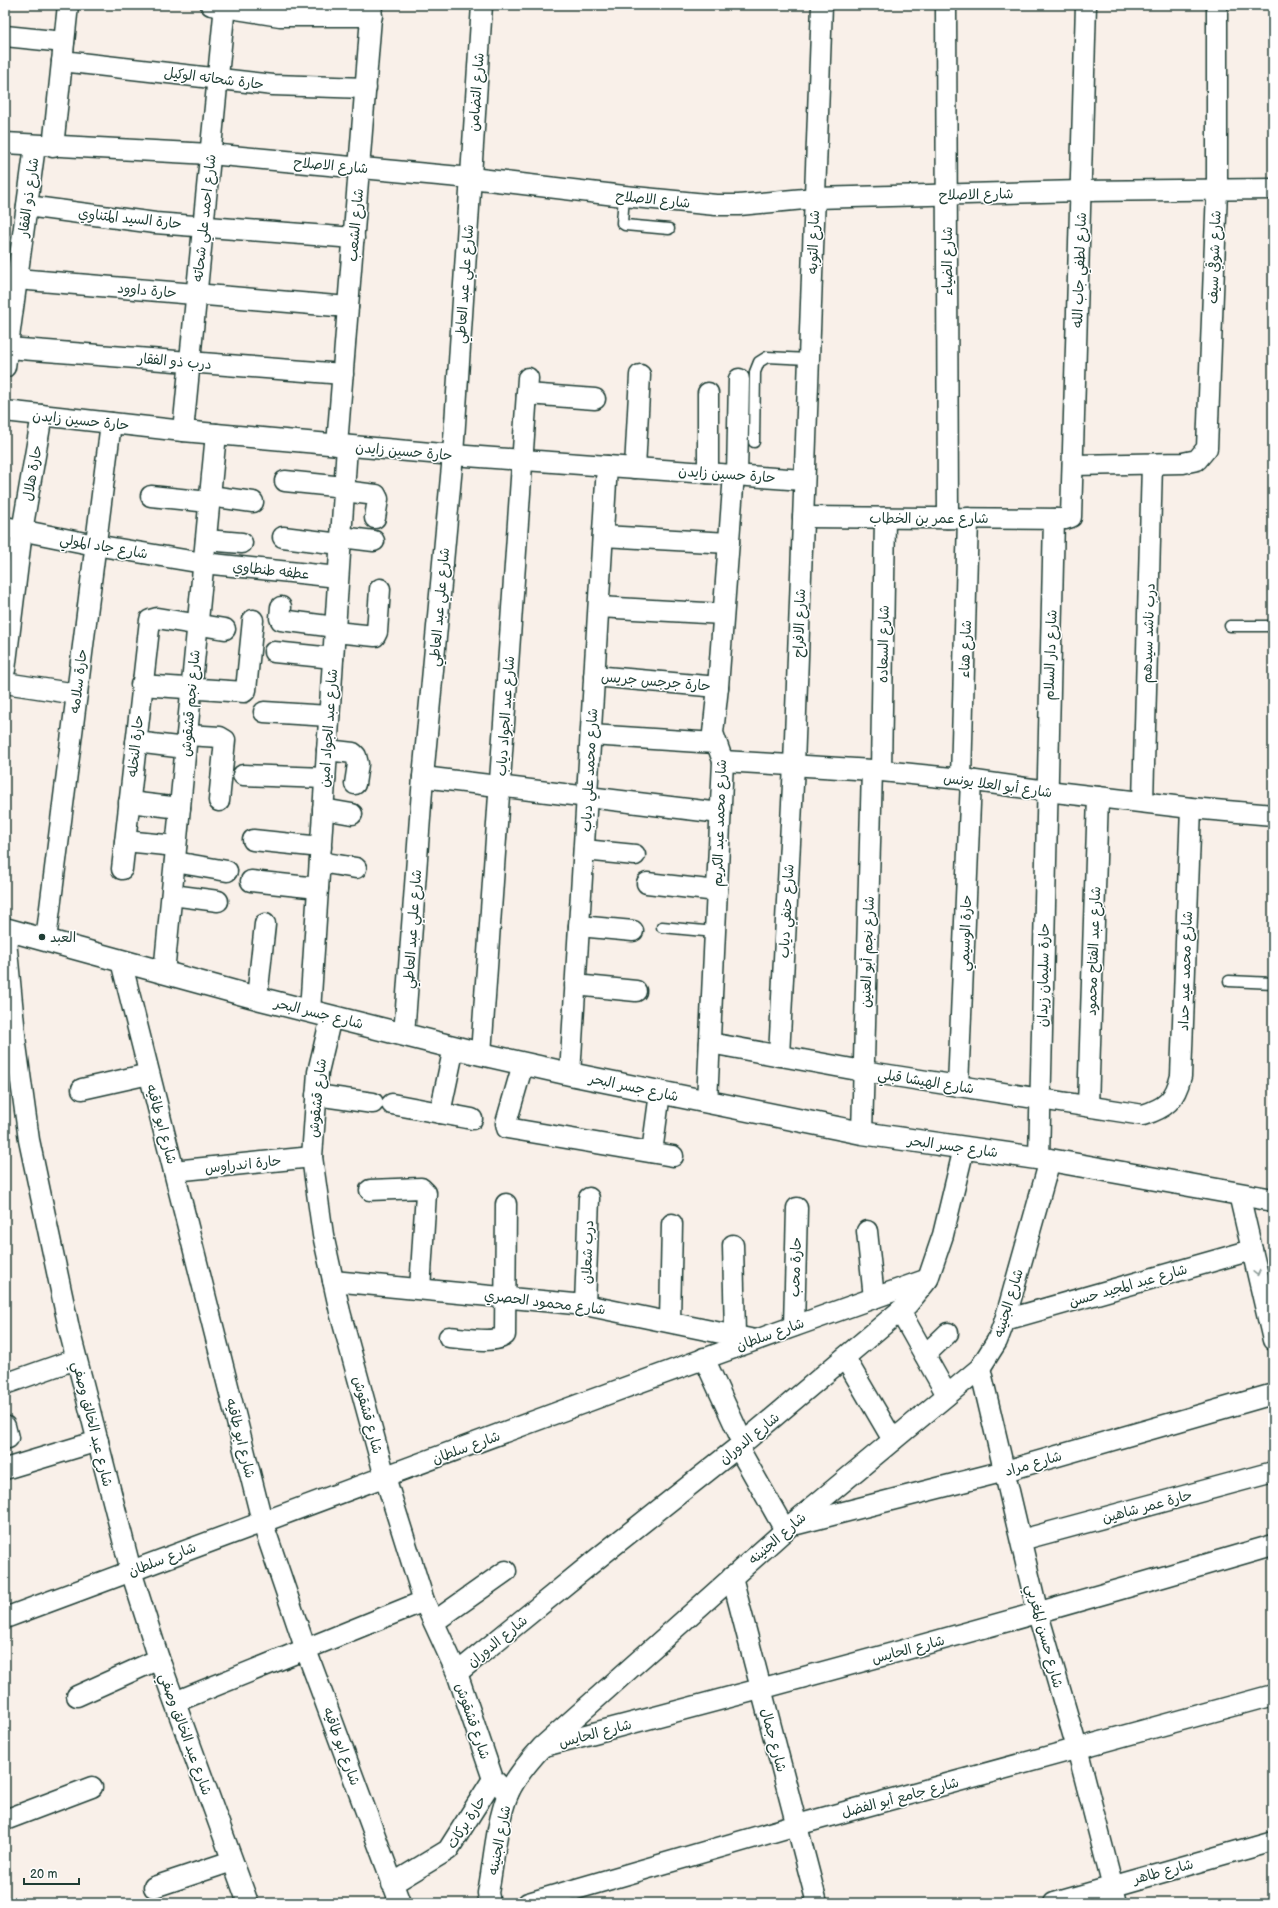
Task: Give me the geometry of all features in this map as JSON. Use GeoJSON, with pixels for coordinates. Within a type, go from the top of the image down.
{"type":"FeatureCollection","features":[{"type":"Feature","properties":{"kind":"main road","name":"شارع جسر البحر"},"geometry":{"type":"LineString","coordinates":[[5,929],[257,998],[523,1064],[862,1133],[1044,1159],[1273,1200]]}},
{"type":"Feature","properties":{"kind":"street","name":"شارع ذو الفقار"},"geometry":{"type":"LineString","coordinates":[[5,367],[7,341],[27,206],[44,146],[63,51],[68,5]]}},
{"type":"Feature","properties":{"kind":"street","name":"شارع التضامن"},"geometry":{"type":"LineString","coordinates":[[471,178],[482,5]]}},
{"type":"Feature","properties":{"kind":"street","name":"شارع التوبه"},"geometry":{"type":"LineString","coordinates":[[804,480],[822,5]]}},
{"type":"Feature","properties":{"kind":"street","name":"شارع الضياء"},"geometry":{"type":"LineString","coordinates":[[946,5],[948,518]]}},
{"type":"Feature","properties":{"kind":"street","name":"شارع لطفي جاب الله"},"geometry":{"type":"LineString","coordinates":[[1054,519],[1068,519],[1073,513],[1073,465],[1086,5]]}},
{"type":"Feature","properties":{"kind":"street","name":"شارع شوقي سيف"},"geometry":{"type":"LineString","coordinates":[[1073,465],[1183,463],[1197,460],[1207,448],[1217,190],[1217,5]]}},
{"type":"Feature","properties":{"kind":"street"},"geometry":{"type":"LineString","coordinates":[[220,6],[280,16],[372,11]]}},
{"type":"Feature","properties":{"kind":"street","name":"شارع احمد علي شحاته"},"geometry":{"type":"LineString","coordinates":[[183,431],[218,79],[220,6]]}},
{"type":"Feature","properties":{"kind":"street","name":"شارع الشعب"},"geometry":{"type":"LineString","coordinates":[[342,445],[343,374],[372,11]]}},
{"type":"Feature","properties":{"kind":"street","name":"حارة شحاته الوكيل"},"geometry":{"type":"LineString","coordinates":[[5,36],[63,51],[218,79],[273,85],[366,88]]}},
{"type":"Feature","properties":{"kind":"street","name":"شارع الاصلاح"},"geometry":{"type":"LineString","coordinates":[[5,143],[210,154],[471,178],[716,205],[739,205],[815,198],[1081,191],[1273,189]]}},
{"type":"Feature","properties":{"kind":"street","name":"شارع علي عبد العاطي"},"geometry":{"type":"LineString","coordinates":[[404,1035],[423,777],[453,455],[471,178]]}},
{"type":"Feature","properties":{"kind":"street","name":"حارة السيد المتناوي"},"geometry":{"type":"LineString","coordinates":[[27,206],[155,223],[203,225],[354,238]]}},
{"type":"Feature","properties":{"kind":"street","name":"حارة داوود"},"geometry":{"type":"LineString","coordinates":[[17,279],[348,307]]}},
{"type":"Feature","properties":{"kind":"street","name":"درب ذو الفقار"},"geometry":{"type":"LineString","coordinates":[[7,341],[190,362],[343,374]]}},
{"type":"Feature","properties":{"kind":"street"},"geometry":{"type":"LineString","coordinates":[[635,468],[640,375]]}},
{"type":"Feature","properties":{"kind":"street","name":"شارع محمد عبد الكريم"},"geometry":{"type":"LineString","coordinates":[[708,1102],[723,761],[715,743],[713,733],[735,474],[739,379]]}},
{"type":"Feature","properties":{"kind":"street","name":"شارع عبد الجواد دياب"},"geometry":{"type":"LineString","coordinates":[[481,1054],[528,386],[595,399]]}},
{"type":"Feature","properties":{"kind":"street"},"geometry":{"type":"LineString","coordinates":[[708,394],[708,473]]}},
{"type":"Feature","properties":{"kind":"street","name":"حارة حسين زايدن"},"geometry":{"type":"LineString","coordinates":[[5,411],[183,431],[453,455],[804,480]]}},
{"type":"Feature","properties":{"kind":"street","name":"حارة هلال"},"geometry":{"type":"LineString","coordinates":[[5,670],[14,529],[42,415]]}},
{"type":"Feature","properties":{"kind":"street","name":"حارة سلامه"},"geometry":{"type":"LineString","coordinates":[[46,940],[111,423]]}},
{"type":"Feature","properties":{"kind":"street","name":"شارع نجم قشقوش"},"geometry":{"type":"LineString","coordinates":[[164,973],[216,434]]}},
{"type":"Feature","properties":{"kind":"street","name":"شارع عبد الجواد امين"},"geometry":{"type":"LineString","coordinates":[[310,1011],[344,489],[342,445]]}},
{"type":"Feature","properties":{"kind":"street","name":"درب ناشد سيدهم"},"geometry":{"type":"LineString","coordinates":[[1143,802],[1152,464]]}},
{"type":"Feature","properties":{"kind":"street","name":"شارع محمد علي دياب"},"geometry":{"type":"LineString","coordinates":[[570,1074],[607,466]]}},
{"type":"Feature","properties":{"kind":"street","name":"شارع الافراح"},"geometry":{"type":"LineString","coordinates":[[794,765],[804,480]]}},
{"type":"Feature","properties":{"kind":"street"},"geometry":{"type":"LineString","coordinates":[[285,481],[376,495],[378,499],[375,518]]}},
{"type":"Feature","properties":{"kind":"street"},"geometry":{"type":"LineString","coordinates":[[151,496],[253,502]]}},
{"type":"Feature","properties":{"kind":"street","name":"شارع عمر بن الخطاب"},"geometry":{"type":"LineString","coordinates":[[803,517],[1054,519]]}},
{"type":"Feature","properties":{"kind":"street","name":"شارع السعاده"},"geometry":{"type":"LineString","coordinates":[[876,771],[885,518]]}},
{"type":"Feature","properties":{"kind":"street","name":"شارع هناء"},"geometry":{"type":"LineString","coordinates":[[966,779],[968,518]]}},
{"type":"Feature","properties":{"kind":"street","name":"شارع دار السلام"},"geometry":{"type":"LineString","coordinates":[[1047,792],[1054,519]]}},
{"type":"Feature","properties":{"kind":"street","name":"شارع جاد المولي"},"geometry":{"type":"LineString","coordinates":[[14,529],[95,545],[203,563]]}},
{"type":"Feature","properties":{"kind":"street"},"geometry":{"type":"LineString","coordinates":[[603,536],[729,543]]}},
{"type":"Feature","properties":{"kind":"street"},"geometry":{"type":"LineString","coordinates":[[283,537],[374,541]]}},
{"type":"Feature","properties":{"kind":"street"},"geometry":{"type":"LineString","coordinates":[[206,540],[242,543]]}},
{"type":"Feature","properties":{"kind":"street","name":"عطفه طنطاوي"},"geometry":{"type":"LineString","coordinates":[[203,563],[338,577]]}},
{"type":"Feature","properties":{"kind":"street"},"geometry":{"type":"LineString","coordinates":[[281,607],[281,620],[375,636],[377,632],[380,589]]}},
{"type":"Feature","properties":{"kind":"street"},"geometry":{"type":"LineString","coordinates":[[599,607],[723,614]]}},
{"type":"Feature","properties":{"kind":"street","name":"حارة النخله"},"geometry":{"type":"LineString","coordinates":[[122,869],[148,623],[150,620],[157,618],[197,625]]}},
{"type":"Feature","properties":{"kind":"street"},"geometry":{"type":"LineString","coordinates":[[141,685],[242,693],[246,690],[253,620]]}},
{"type":"Feature","properties":{"kind":"street"},"geometry":{"type":"LineString","coordinates":[[197,625],[225,629]]}},
{"type":"Feature","properties":{"kind":"street"},"geometry":{"type":"LineString","coordinates":[[274,652],[333,658]]}},
{"type":"Feature","properties":{"kind":"street","name":"حارة جرجس جريس"},"geometry":{"type":"LineString","coordinates":[[594,676],[718,687]]}},
{"type":"Feature","properties":{"kind":"street"},"geometry":{"type":"LineString","coordinates":[[5,683],[77,694]]}},
{"type":"Feature","properties":{"kind":"street"},"geometry":{"type":"LineString","coordinates":[[264,712],[329,716]]}},
{"type":"Feature","properties":{"kind":"street"},"geometry":{"type":"LineString","coordinates":[[136,742],[186,741],[220,736],[225,740],[219,801]]}},
{"type":"Feature","properties":{"kind":"street"},"geometry":{"type":"LineString","coordinates":[[590,736],[715,743]]}},
{"type":"Feature","properties":{"kind":"street"},"geometry":{"type":"LineString","coordinates":[[327,750],[353,753],[356,756],[358,760],[355,784]]}},
{"type":"Feature","properties":{"kind":"street","name":"شارع أبو العلا يونس"},"geometry":{"type":"LineString","coordinates":[[723,761],[876,771],[966,779],[1047,792],[1098,796],[1191,808],[1273,815]]}},
{"type":"Feature","properties":{"kind":"street","name":"شارع حنفي دياب"},"geometry":{"type":"LineString","coordinates":[[779,1056],[794,765]]}},
{"type":"Feature","properties":{"kind":"street","name":"شارع نجم أبو العنين"},"geometry":{"type":"LineString","coordinates":[[862,1133],[876,771]]}},
{"type":"Feature","properties":{"kind":"street"},"geometry":{"type":"LineString","coordinates":[[243,775],[325,778]]}},
{"type":"Feature","properties":{"kind":"street"},"geometry":{"type":"LineString","coordinates":[[423,777],[720,813]]}},
{"type":"Feature","properties":{"kind":"street","name":"حارة الوسيمي"},"geometry":{"type":"LineString","coordinates":[[958,1086],[966,779]]}},
{"type":"Feature","properties":{"kind":"street","name":"حارة سليمان زيدان"},"geometry":{"type":"LineString","coordinates":[[1044,1159],[1040,1099],[1047,792]]}},
{"type":"Feature","properties":{"kind":"street","name":"شارع عبد الفتاح محمود"},"geometry":{"type":"LineString","coordinates":[[1088,1106],[1098,796]]}},
{"type":"Feature","properties":{"kind":"street"},"geometry":{"type":"LineString","coordinates":[[129,802],[180,808]]}},
{"type":"Feature","properties":{"kind":"street","name":"شارع محمد عيد حداد"},"geometry":{"type":"LineString","coordinates":[[1143,1115],[1157,1111],[1169,1103],[1177,1091],[1181,1076],[1191,808]]}},
{"type":"Feature","properties":{"kind":"street"},"geometry":{"type":"LineString","coordinates":[[323,809],[352,814]]}},
{"type":"Feature","properties":{"kind":"street"},"geometry":{"type":"LineString","coordinates":[[253,840],[320,855],[356,868]]}},
{"type":"Feature","properties":{"kind":"street"},"geometry":{"type":"LineString","coordinates":[[125,841],[176,854],[227,871]]}},
{"type":"Feature","properties":{"kind":"street"},"geometry":{"type":"LineString","coordinates":[[584,850],[635,855]]}},
{"type":"Feature","properties":{"kind":"street"},"geometry":{"type":"LineString","coordinates":[[251,880],[318,888]]}},
{"type":"Feature","properties":{"kind":"street"},"geometry":{"type":"LineString","coordinates":[[647,883],[717,891]]}},
{"type":"Feature","properties":{"kind":"street"},"geometry":{"type":"LineString","coordinates":[[172,895],[218,901]]}},
{"type":"Feature","properties":{"kind":"street"},"geometry":{"type":"LineString","coordinates":[[257,998],[265,924]]}},
{"type":"Feature","properties":{"kind":"street"},"geometry":{"type":"LineString","coordinates":[[579,926],[634,931]]}},
{"type":"Feature","properties":{"kind":"street","name":"شارع عبد الخالق وصفي"},"geometry":{"type":"LineString","coordinates":[[5,929],[16,1045],[29,1140],[76,1359],[131,1571],[159,1659],[248,1903]]}},
{"type":"Feature","properties":{"kind":"street","name":"شارع ابو طاقيه"},"geometry":{"type":"LineString","coordinates":[[121,961],[262,1521],[306,1650],[400,1903]]}},
{"type":"Feature","properties":{"kind":"street"},"geometry":{"type":"LineString","coordinates":[[575,984],[636,991]]}},
{"type":"Feature","properties":{"kind":"street","name":"شارع قشقوش"},"geometry":{"type":"LineString","coordinates":[[331,1017],[318,1072],[312,1157],[323,1235],[333,1280],[385,1477],[424,1601],[457,1673],[493,1779],[508,1794]]}},
{"type":"Feature","properties":{"kind":"street","name":"شارع الهيشا قبلي"},"geometry":{"type":"LineString","coordinates":[[710,1043],[864,1071],[1143,1115]]}},
{"type":"Feature","properties":{"kind":"street"},"geometry":{"type":"LineString","coordinates":[[440,1113],[454,1047]]}},
{"type":"Feature","properties":{"kind":"street"},"geometry":{"type":"LineString","coordinates":[[523,1064],[506,1123],[508,1128],[673,1156]]}},
{"type":"Feature","properties":{"kind":"street"},"geometry":{"type":"LineString","coordinates":[[82,1088],[149,1074]]}},
{"type":"Feature","properties":{"kind":"street"},"geometry":{"type":"LineString","coordinates":[[652,1152],[660,1092]]}},
{"type":"Feature","properties":{"kind":"street"},"geometry":{"type":"LineString","coordinates":[[316,1095],[382,1103],[472,1119]]}},
{"type":"Feature","properties":{"kind":"street","name":"شارع الدوران"},"geometry":{"type":"LineString","coordinates":[[457,1673],[603,1554],[741,1445],[900,1311],[928,1278],[943,1236],[964,1148]]}},
{"type":"Feature","properties":{"kind":"street","name":"حارة اندراوس"},"geometry":{"type":"LineString","coordinates":[[174,1171],[312,1157]]}},
{"type":"Feature","properties":{"kind":"street","name":"شارع الجنينه"},"geometry":{"type":"LineString","coordinates":[[490,1903],[488,1893],[500,1822],[508,1794],[523,1769],[542,1746],[788,1528],[980,1368],[997,1341],[1005,1320],[1044,1159]]}},
{"type":"Feature","properties":{"kind":"street"},"geometry":{"type":"LineString","coordinates":[[370,1190],[421,1188],[426,1193],[420,1289]]}},
{"type":"Feature","properties":{"kind":"street"},"geometry":{"type":"LineString","coordinates":[[1240,1194],[1273,1340]]}},
{"type":"Feature","properties":{"kind":"street","name":"درب شعلان"},"geometry":{"type":"LineString","coordinates":[[585,1305],[589,1198]]}},
{"type":"Feature","properties":{"kind":"street"},"geometry":{"type":"LineString","coordinates":[[449,1337],[501,1339],[505,1335],[506,1204]]}},
{"type":"Feature","properties":{"kind":"street","name":"حارة محب"},"geometry":{"type":"LineString","coordinates":[[794,1326],[797,1208]]}},
{"type":"Feature","properties":{"kind":"street"},"geometry":{"type":"LineString","coordinates":[[670,1322],[672,1224]]}},
{"type":"Feature","properties":{"kind":"street"},"geometry":{"type":"LineString","coordinates":[[867,1231],[874,1298]]}},
{"type":"Feature","properties":{"kind":"street"},"geometry":{"type":"LineString","coordinates":[[734,1245],[735,1335]]}},
{"type":"Feature","properties":{"kind":"street","name":"شارع عبد المجيد حسن"},"geometry":{"type":"LineString","coordinates":[[1005,1320],[1252,1250]]}},
{"type":"Feature","properties":{"kind":"street","name":"شارع سلطان"},"geometry":{"type":"LineString","coordinates":[[5,1618],[262,1521],[385,1477],[704,1358],[928,1278]]}},
{"type":"Feature","properties":{"kind":"street","name":"شارع محمود الحصري"},"geometry":{"type":"LineString","coordinates":[[333,1280],[585,1305],[755,1340]]}},
{"type":"Feature","properties":{"kind":"street"},"geometry":{"type":"LineString","coordinates":[[900,1311],[947,1395]]}},
{"type":"Feature","properties":{"kind":"street"},"geometry":{"type":"LineString","coordinates":[[925,1355],[948,1333]]}},
{"type":"Feature","properties":{"kind":"street"},"geometry":{"type":"LineString","coordinates":[[704,1358],[741,1445],[788,1528]]}},
{"type":"Feature","properties":{"kind":"street"},"geometry":{"type":"LineString","coordinates":[[845,1358],[893,1440]]}},
{"type":"Feature","properties":{"kind":"street"},"geometry":{"type":"LineString","coordinates":[[5,1384],[76,1359]]}},
{"type":"Feature","properties":{"kind":"street","name":"شارع حسن المغربي"},"geometry":{"type":"LineString","coordinates":[[980,1368],[1038,1614],[1077,1748],[1114,1894]]}},
{"type":"Feature","properties":{"kind":"street","name":"شارع مراد"},"geometry":{"type":"LineString","coordinates":[[788,1528],[1004,1471],[1273,1394]]}},
{"type":"Feature","properties":{"kind":"street"},"geometry":{"type":"LineString","coordinates":[[5,1469],[98,1441]]}},
{"type":"Feature","properties":{"kind":"street","name":"حارة عمر شاهين"},"geometry":{"type":"LineString","coordinates":[[1021,1540],[1273,1472]]}},
{"type":"Feature","properties":{"kind":"street","name":"شارع الحايس"},"geometry":{"type":"LineString","coordinates":[[542,1746],[761,1690],[1038,1614],[1273,1545]]}},
{"type":"Feature","properties":{"kind":"street"},"geometry":{"type":"LineString","coordinates":[[434,1622],[506,1571]]}},
{"type":"Feature","properties":{"kind":"street","name":"شارع جمال"},"geometry":{"type":"LineString","coordinates":[[732,1577],[817,1903]]}},
{"type":"Feature","properties":{"kind":"street"},"geometry":{"type":"LineString","coordinates":[[175,1702],[424,1601]]}},
{"type":"Feature","properties":{"kind":"street"},"geometry":{"type":"LineString","coordinates":[[77,1696],[159,1659]]}},
{"type":"Feature","properties":{"kind":"street","name":"شارع جامع أبو الفضل"},"geometry":{"type":"LineString","coordinates":[[528,1903],[797,1825],[1273,1695]]}},
{"type":"Feature","properties":{"kind":"street","name":"حارة بركات"},"geometry":{"type":"LineString","coordinates":[[392,1884],[448,1850],[493,1779]]}},
{"type":"Feature","properties":{"kind":"street"},"geometry":{"type":"LineString","coordinates":[[5,1820],[92,1787]]}},
{"type":"Feature","properties":{"kind":"street","name":"شارع طاهر"},"geometry":{"type":"LineString","coordinates":[[1054,1903],[1114,1894],[1273,1841]]}},
{"type":"Feature","properties":{"kind":"street"},"geometry":{"type":"LineString","coordinates":[[154,1887],[232,1861]]}},
{"type":"Feature","properties":{"kind":"lane"},"geometry":{"type":"LineString","coordinates":[[624,196],[622,223],[625,225],[668,229]]}},
{"type":"Feature","properties":{"kind":"lane"},"geometry":{"type":"LineString","coordinates":[[754,442],[755,372],[758,362],[767,357],[808,359]]}},
{"type":"Feature","properties":{"kind":"lane"},"geometry":{"type":"LineString","coordinates":[[1230,626],[1273,626]]}},
{"type":"Feature","properties":{"kind":"lane"},"geometry":{"type":"LineString","coordinates":[[662,927],[715,932]]}},
{"type":"Feature","properties":{"kind":"lane"},"geometry":{"type":"LineString","coordinates":[[1229,981],[1273,983]]}},
{"type":"Feature","properties":{"kind":"place","name":"العبد"},"geometry":{"type":"Point","coordinates":[42,937]}}]}
